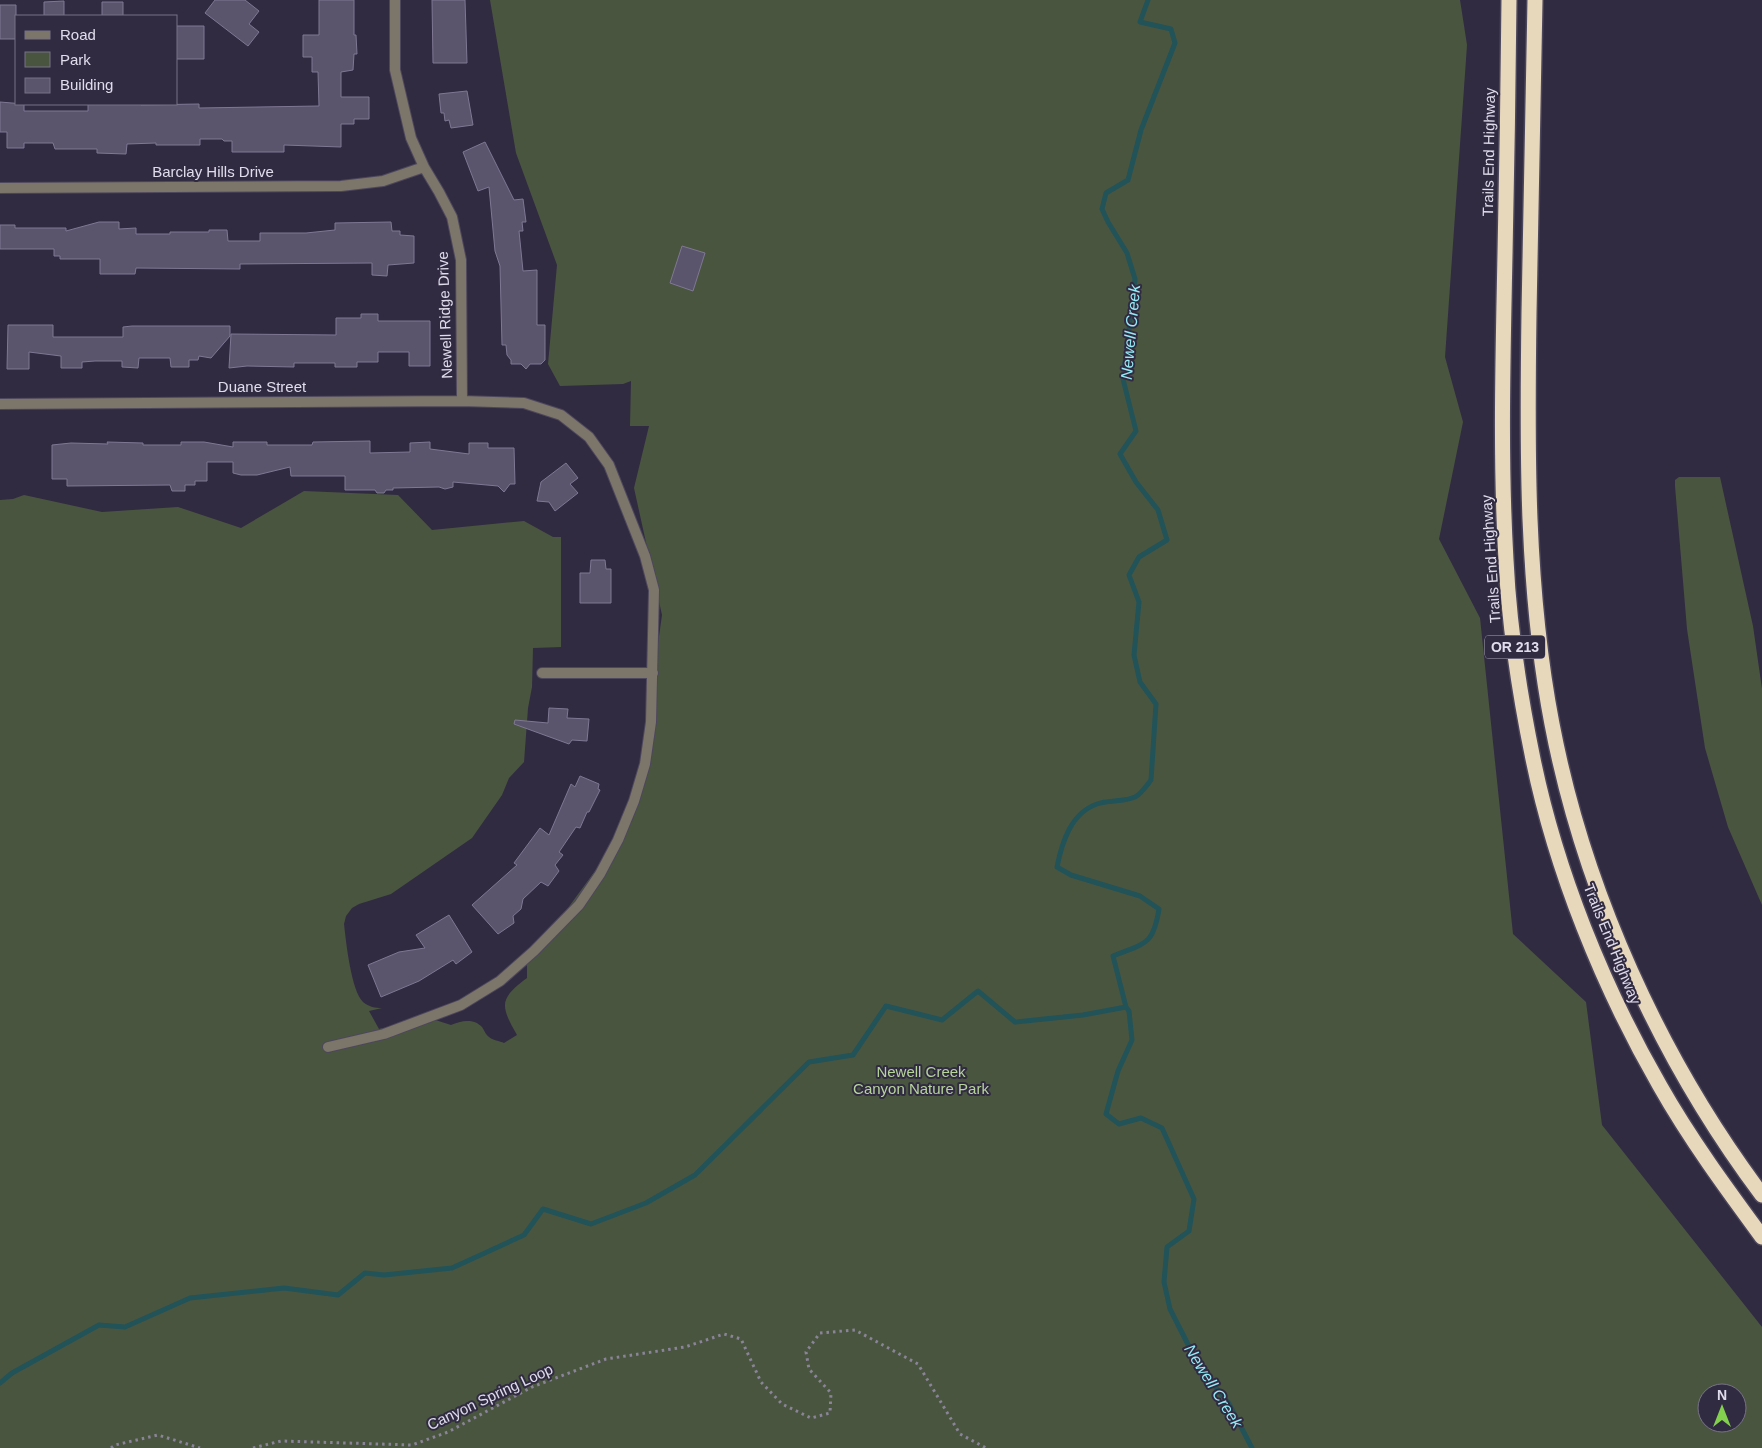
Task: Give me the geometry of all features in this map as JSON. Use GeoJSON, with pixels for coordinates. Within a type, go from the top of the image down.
{"type":"FeatureCollection","features":[{"type":"Feature","properties":{"kind":"highway","name":"Trails End Highway"},"geometry":{"type":"LineString","coordinates":[[1509,0],[1503,374],[1506,560],[1509,604],[1524,713],[1534,762],[1567,879],[1588,936],[1632,1036],[1660,1088],[1692,1139],[1762,1237]]}},
{"type":"Feature","properties":{"kind":"highway","name":"Trails End Highway"},"geometry":{"type":"LineString","coordinates":[[1535,0],[1528,380],[1530,496],[1532,557],[1540,646],[1552,726],[1577,825],[1606,910],[1627,962],[1656,1025],[1687,1081],[1720,1135],[1762,1195]]}},
{"type":"Feature","properties":{"kind":"street","name":"Newell Ridge Drive"},"geometry":{"type":"LineString","coordinates":[[395,0],[395,70],[411,138],[424,167],[440,192],[452,217],[461,260],[462,402]]}},
{"type":"Feature","properties":{"kind":"street","name":"Barclay Hills Drive"},"geometry":{"type":"LineString","coordinates":[[0,188],[341,186],[383,181],[424,167]]}},
{"type":"Feature","properties":{"kind":"street","name":"Duane Street"},"geometry":{"type":"LineString","coordinates":[[0,404],[524,403],[561,415],[589,437],[609,465],[645,556],[654,590],[651,722],[645,764],[634,801],[618,840],[600,874],[578,904],[534,951],[500,981],[461,1005],[384,1034],[328,1047]]}},
{"type":"Feature","properties":{"kind":"street"},"geometry":{"type":"LineString","coordinates":[[542,673],[653,673]]}},
{"type":"Feature","properties":{"kind":"path","name":"Canyon Spring Loop"},"geometry":{"type":"LineString","coordinates":[[254,1448],[281,1441],[412,1445],[448,1432],[532,1387],[606,1359],[685,1347],[724,1334],[741,1340],[761,1382],[782,1404],[811,1418],[830,1413],[831,1393],[809,1369],[806,1352],[820,1333],[855,1330],[918,1364],[960,1434],[986,1448]]}},
{"type":"Feature","properties":{"kind":"path"},"geometry":{"type":"LineString","coordinates":[[111,1448],[158,1435],[200,1448]]}},
{"type":"Feature","properties":{"kind":"green space","name":"Newell Creek Canyon Nature Park"},"geometry":{"type":"Polygon","coordinates":[[[490,0],[1460,0],[1467,45],[1445,357],[1463,422],[1439,539],[1480,618],[1513,934],[1586,1002],[1602,1125],[1762,1327],[1762,1448],[0,1448],[0,500],[13,499],[24,495],[102,512],[178,507],[241,528],[304,491],[398,495],[432,530],[524,521],[553,537],[561,537],[561,647],[533,648],[532,687],[528,708],[524,762],[509,778],[502,795],[472,838],[391,894],[352,908],[346,916],[344,924],[352,977],[359,996],[368,1005],[382,1008],[369,1011],[379,1029],[429,1018],[451,1025],[471,1021],[482,1027],[490,1038],[504,1043],[517,1035],[505,1009],[507,997],[527,978],[527,964],[633,819],[662,615],[634,488],[649,426],[630,426],[631,381],[623,384],[560,386],[548,364],[557,265],[516,153],[490,0]]]}},
{"type":"Feature","properties":{"kind":"green space"},"geometry":{"type":"Polygon","coordinates":[[[1679,477],[1720,477],[1753,626],[1762,689],[1762,905],[1728,827],[1705,748],[1687,629],[1675,486],[1675,480],[1679,477]]]}},
{"type":"Feature","properties":{"kind":"building"},"geometry":{"type":"Polygon","coordinates":[[[215,0],[245,0],[259,11],[249,24],[259,32],[248,46],[205,13],[215,0]]]}},
{"type":"Feature","properties":{"kind":"building"},"geometry":{"type":"Polygon","coordinates":[[[319,0],[354,0],[354,35],[356,35],[357,54],[354,54],[353,70],[341,72],[341,97],[369,97],[369,119],[354,119],[354,124],[341,124],[341,147],[284,145],[284,152],[232,152],[232,141],[200,139],[200,145],[127,144],[126,154],[97,153],[97,149],[55,149],[53,143],[24,143],[24,148],[7,148],[7,132],[0,132],[0,102],[24,105],[24,111],[88,111],[88,105],[199,104],[199,108],[319,106],[318,72],[312,72],[312,57],[303,57],[303,35],[319,35],[319,0]]]}},
{"type":"Feature","properties":{"kind":"building"},"geometry":{"type":"Polygon","coordinates":[[[432,0],[465,0],[467,63],[433,63],[432,0]]]}},
{"type":"Feature","properties":{"kind":"building"},"geometry":{"type":"Polygon","coordinates":[[[64,1],[64,15],[44,15],[44,2],[64,1]]]}},
{"type":"Feature","properties":{"kind":"building"},"geometry":{"type":"Polygon","coordinates":[[[102,2],[123,2],[123,15],[102,15],[102,2]]]}},
{"type":"Feature","properties":{"kind":"building"},"geometry":{"type":"Polygon","coordinates":[[[0,5],[16,5],[15,39],[0,39],[0,5]]]}},
{"type":"Feature","properties":{"kind":"building"},"geometry":{"type":"Polygon","coordinates":[[[178,26],[204,26],[204,59],[178,59],[178,26]]]}},
{"type":"Feature","properties":{"kind":"building"},"geometry":{"type":"Polygon","coordinates":[[[467,91],[473,125],[451,128],[449,120],[445,121],[444,113],[441,113],[439,94],[467,91]]]}},
{"type":"Feature","properties":{"kind":"building"},"geometry":{"type":"Polygon","coordinates":[[[485,142],[514,200],[523,199],[526,222],[522,222],[523,231],[519,231],[523,271],[537,270],[537,325],[545,325],[545,360],[541,364],[530,364],[526,369],[521,364],[511,364],[511,360],[507,355],[506,345],[502,345],[500,266],[495,251],[489,187],[478,191],[463,152],[485,142]]]}},
{"type":"Feature","properties":{"kind":"building"},"geometry":{"type":"Polygon","coordinates":[[[99,222],[119,222],[119,229],[136,228],[136,234],[227,230],[228,241],[260,241],[260,233],[306,233],[335,230],[335,223],[391,222],[392,231],[400,231],[400,235],[414,236],[414,263],[388,265],[387,276],[372,275],[372,263],[240,264],[240,269],[136,268],[135,274],[100,274],[100,259],[60,259],[60,256],[54,256],[54,249],[0,249],[0,225],[15,225],[15,228],[66,228],[66,231],[99,222]]]}},
{"type":"Feature","properties":{"kind":"building"},"geometry":{"type":"Polygon","coordinates":[[[682,246],[705,253],[693,291],[670,283],[682,246]]]}},
{"type":"Feature","properties":{"kind":"building"},"geometry":{"type":"Polygon","coordinates":[[[361,314],[378,314],[378,321],[430,321],[430,366],[409,366],[409,352],[378,352],[378,362],[357,362],[357,367],[335,367],[335,363],[294,363],[294,367],[247,366],[229,368],[231,334],[336,335],[336,318],[361,318],[361,314]]]}},
{"type":"Feature","properties":{"kind":"building"},"geometry":{"type":"Polygon","coordinates":[[[8,325],[53,325],[53,337],[123,337],[123,327],[132,326],[230,326],[230,336],[211,358],[199,356],[198,360],[189,360],[189,367],[171,367],[170,358],[139,358],[138,368],[122,367],[122,361],[95,361],[82,362],[82,368],[61,368],[61,356],[29,352],[29,369],[7,369],[8,325]]]}},
{"type":"Feature","properties":{"kind":"building"},"geometry":{"type":"Polygon","coordinates":[[[370,441],[370,453],[410,452],[410,443],[430,442],[430,449],[469,454],[469,443],[488,443],[488,448],[514,448],[515,484],[510,484],[504,492],[498,486],[453,482],[453,487],[445,489],[439,487],[393,488],[393,490],[386,490],[384,493],[377,493],[375,490],[345,490],[345,476],[291,476],[290,467],[257,475],[241,475],[233,473],[233,462],[207,462],[207,481],[195,481],[195,485],[185,485],[185,491],[172,491],[170,485],[67,486],[67,479],[52,479],[52,445],[71,443],[108,444],[107,442],[143,443],[143,445],[181,445],[181,442],[204,442],[233,447],[233,442],[267,442],[267,445],[312,445],[313,442],[370,441]]]}},
{"type":"Feature","properties":{"kind":"building"},"geometry":{"type":"Polygon","coordinates":[[[566,463],[578,478],[570,484],[578,493],[555,511],[549,502],[537,501],[541,482],[566,463]]]}},
{"type":"Feature","properties":{"kind":"building"},"geometry":{"type":"Polygon","coordinates":[[[591,560],[605,560],[606,569],[611,569],[611,603],[580,603],[580,573],[590,573],[591,560]]]}},
{"type":"Feature","properties":{"kind":"building"},"geometry":{"type":"Polygon","coordinates":[[[549,708],[568,709],[567,718],[589,719],[587,741],[572,740],[569,744],[514,724],[515,720],[548,723],[549,708]]]}},
{"type":"Feature","properties":{"kind":"building"},"geometry":{"type":"Polygon","coordinates":[[[580,776],[599,784],[598,789],[600,790],[580,828],[576,827],[559,852],[563,855],[555,865],[559,871],[548,886],[541,882],[523,899],[521,909],[513,916],[514,923],[498,934],[472,905],[517,865],[514,863],[540,828],[549,835],[571,784],[575,787],[580,776]]]}},
{"type":"Feature","properties":{"kind":"building"},"geometry":{"type":"Polygon","coordinates":[[[449,915],[472,952],[456,964],[453,960],[419,981],[381,997],[368,965],[399,952],[425,948],[416,935],[449,915]]]}},
{"type":"Feature","properties":{"kind":"waterway","name":"Newell Creek"},"geometry":{"type":"LineString","coordinates":[[1148,0],[1140,22],[1171,29],[1175,43],[1141,130],[1128,180],[1106,193],[1102,209],[1127,253],[1135,279],[1123,379],[1136,431],[1120,454],[1136,482],[1158,510],[1167,540],[1139,557],[1129,575],[1139,602],[1134,655],[1140,682],[1156,704],[1151,780],[1142,792],[1135,797],[1097,804],[1080,814],[1065,838],[1057,867],[1071,875],[1140,896],[1159,909],[1157,921],[1150,937],[1140,945],[1113,956],[1126,1007],[1129,1011],[1132,1040],[1118,1071],[1106,1114],[1119,1124],[1141,1118],[1162,1128],[1194,1199],[1189,1231],[1167,1247],[1164,1282],[1170,1309],[1201,1370],[1228,1402],[1252,1448]]}},
{"type":"Feature","properties":{"kind":"waterway"},"geometry":{"type":"LineString","coordinates":[[0,1383],[12,1373],[99,1325],[125,1327],[190,1298],[284,1288],[338,1295],[365,1273],[384,1275],[452,1268],[524,1235],[543,1209],[591,1224],[646,1203],[695,1175],[809,1062],[853,1055],[886,1006],[942,1020],[978,991],[1015,1022],[1083,1015],[1126,1007]]}}]}
